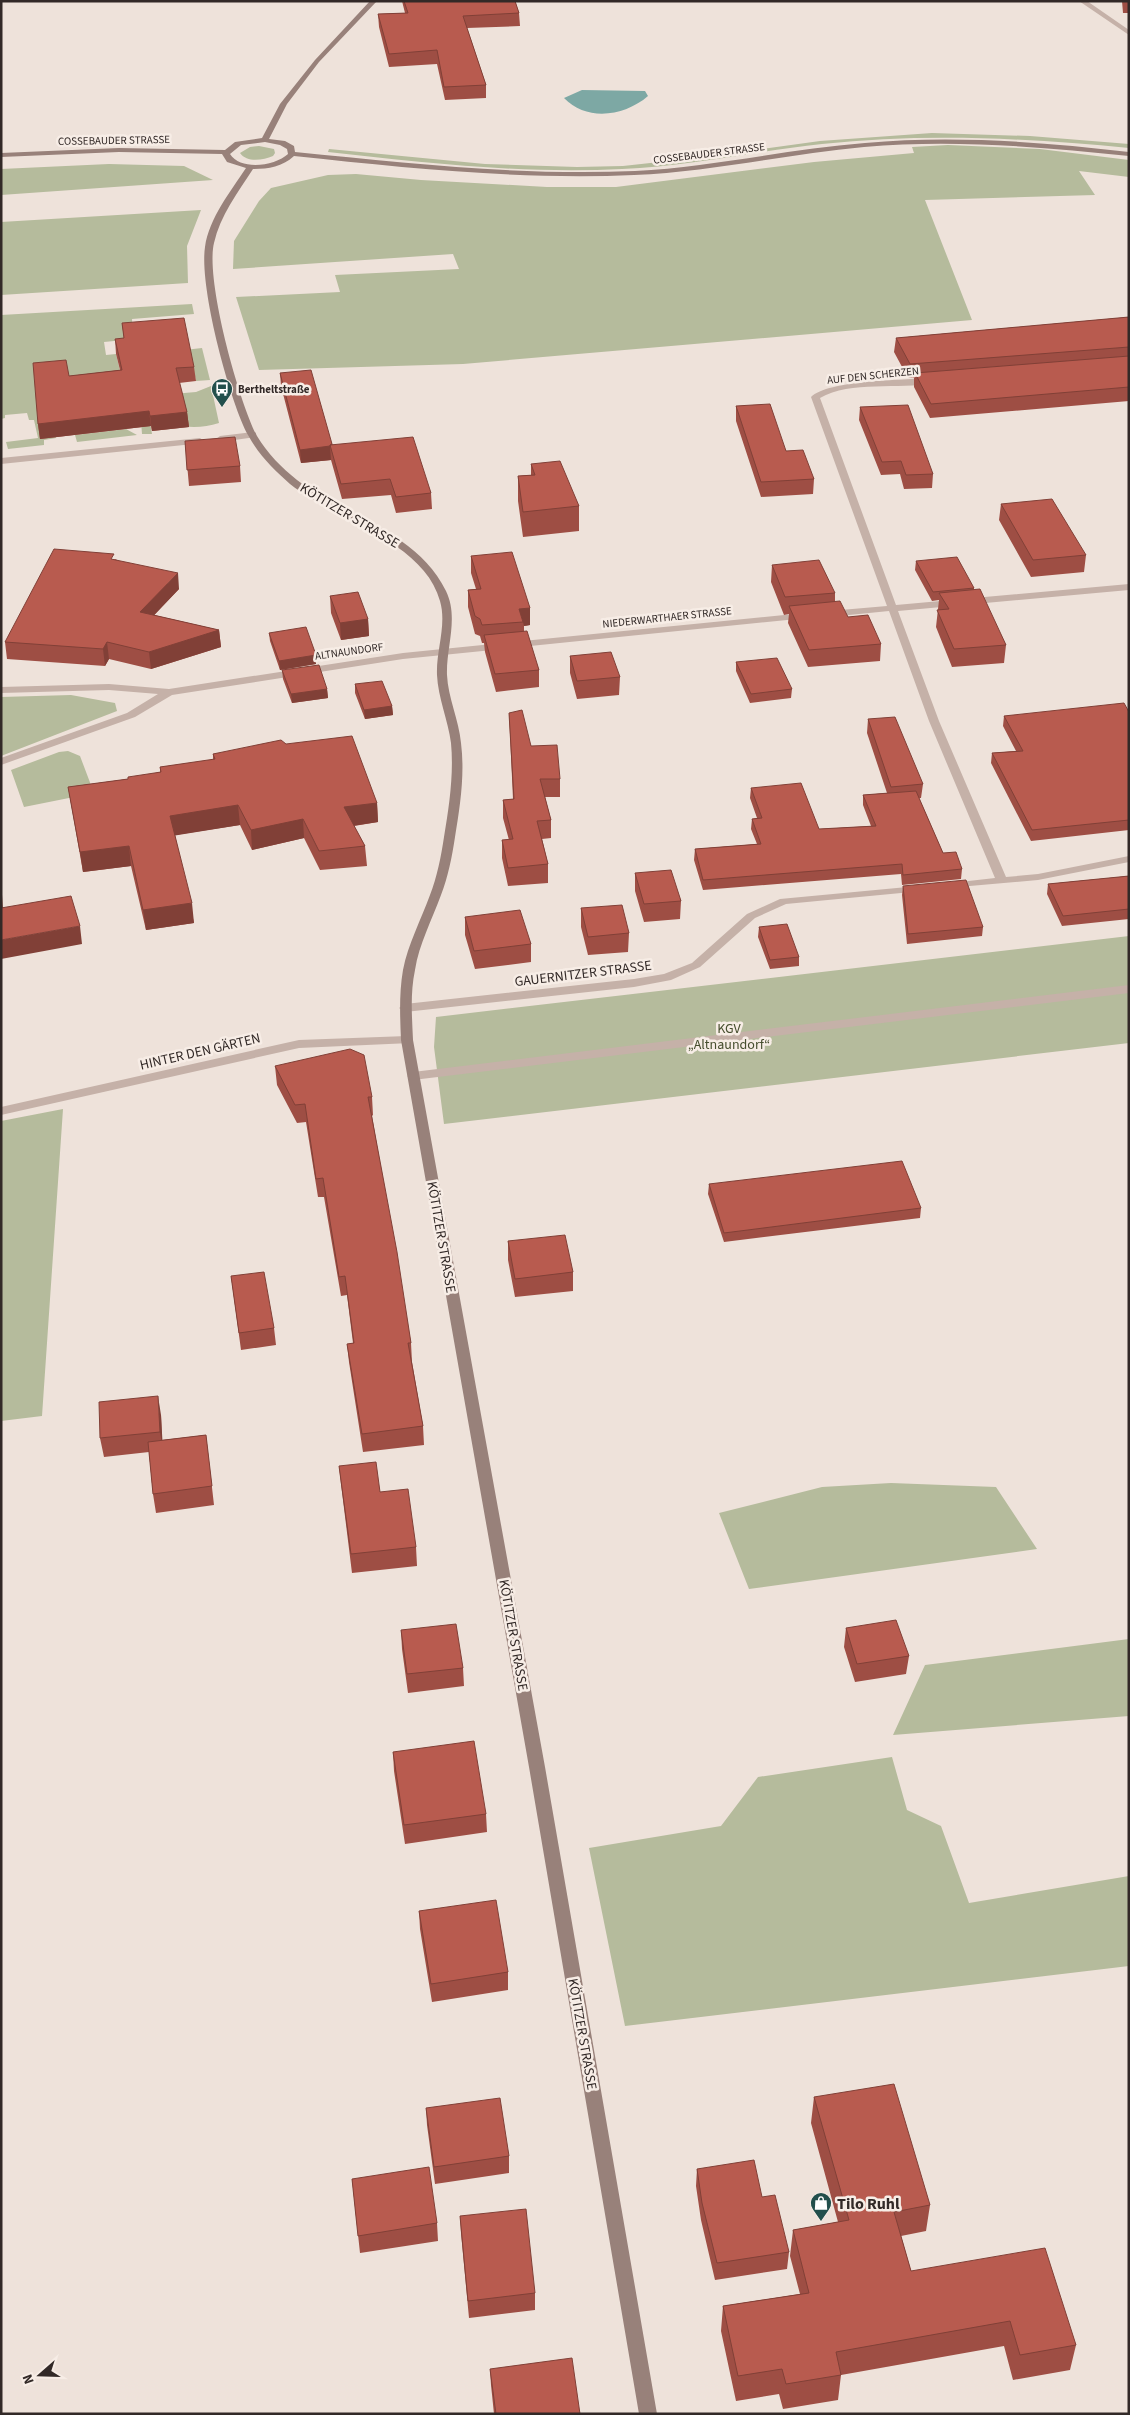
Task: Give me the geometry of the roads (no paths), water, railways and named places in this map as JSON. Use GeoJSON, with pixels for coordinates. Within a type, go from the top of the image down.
{"type":"FeatureCollection","features":[{"type":"Feature","properties":{"kind":"street"},"geometry":{"type":"LineString","coordinates":[[265,140],[284,104],[317,61],[374,1]]}},
{"type":"Feature","properties":{"kind":"street"},"geometry":{"type":"LineString","coordinates":[[1082,1],[1129,33]]}},
{"type":"Feature","properties":{"kind":"street"},"geometry":{"type":"LineString","coordinates":[[265,140],[282,143],[291,148],[292,154],[280,163],[251,166],[230,160],[227,152],[239,143],[265,140]]}},
{"type":"Feature","properties":{"kind":"street","name":"COSSEBAUDER STRASSE"},"geometry":{"type":"LineString","coordinates":[[292,154],[443,169],[548,176],[639,173],[694,168],[802,151],[906,142],[1005,142],[1129,154]]}},
{"type":"Feature","properties":{"kind":"street","name":"COSSEBAUDER STRASSE"},"geometry":{"type":"LineString","coordinates":[[1,155],[119,150],[227,152]]}},
{"type":"Feature","properties":{"kind":"street","name":"KÖTITZER STRASSE"},"geometry":{"type":"LineString","coordinates":[[251,166],[223,206],[208,247],[208,262],[218,321],[242,414],[268,458],[301,488],[390,537],[422,561],[441,589],[448,605],[442,673],[456,743],[456,782],[452,823],[441,878],[417,943],[410,969],[405,1008],[407,1040],[537,1767],[648,2414]]}},
{"type":"Feature","properties":{"kind":"street","name":"AUF DEN SCHERZEN"},"geometry":{"type":"LineString","coordinates":[[892,608],[815,397],[819,392],[836,389],[943,380]]}},
{"type":"Feature","properties":{"kind":"street"},"geometry":{"type":"LineString","coordinates":[[1,461],[253,435]]}},
{"type":"Feature","properties":{"kind":"street","name":"NIEDERWARTHAER STRASSE"},"geometry":{"type":"LineString","coordinates":[[444,651],[1129,587]]}},
{"type":"Feature","properties":{"kind":"street"},"geometry":{"type":"LineString","coordinates":[[892,608],[934,721],[1002,881]]}},
{"type":"Feature","properties":{"kind":"street","name":"ALTNAUNDORF"},"geometry":{"type":"LineString","coordinates":[[1,690],[109,688],[169,692],[444,651]]}},
{"type":"Feature","properties":{"kind":"street","name":"ALTNAUNDORF"},"geometry":{"type":"LineString","coordinates":[[1,762],[131,715],[169,692]]}},
{"type":"Feature","properties":{"kind":"street","name":"GAUERNITZER STRASSE"},"geometry":{"type":"LineString","coordinates":[[405,1008],[634,983],[667,977],[696,965],[751,916],[784,902],[1038,877],[1129,859]]}},
{"type":"Feature","properties":{"kind":"street"},"geometry":{"type":"LineString","coordinates":[[413,1076],[1129,989]]}},
{"type":"Feature","properties":{"kind":"street","name":"HINTER DEN GÄRTEN"},"geometry":{"type":"LineString","coordinates":[[1,1111],[299,1044],[407,1040]]}},
{"type":"Feature","properties":{"kind":"water"},"geometry":{"type":"Polygon","coordinates":[[[582,90],[645,91],[648,96],[639,103],[617,112],[595,113],[573,106],[564,98],[582,90]]]}},
{"type":"Feature","properties":{"kind":"place","name":"Bertheltstraße"},"geometry":{"type":"Point","coordinates":[222,408]}},
{"type":"Feature","properties":{"kind":"place","name":"Tilo Ruhl"},"geometry":{"type":"Point","coordinates":[821,2222]}},
{"type":"Feature","properties":{"kind":"park label","name":"KGV „Altnaundorf“"},"geometry":{"type":"Point","coordinates":[729,1036]}}]}
